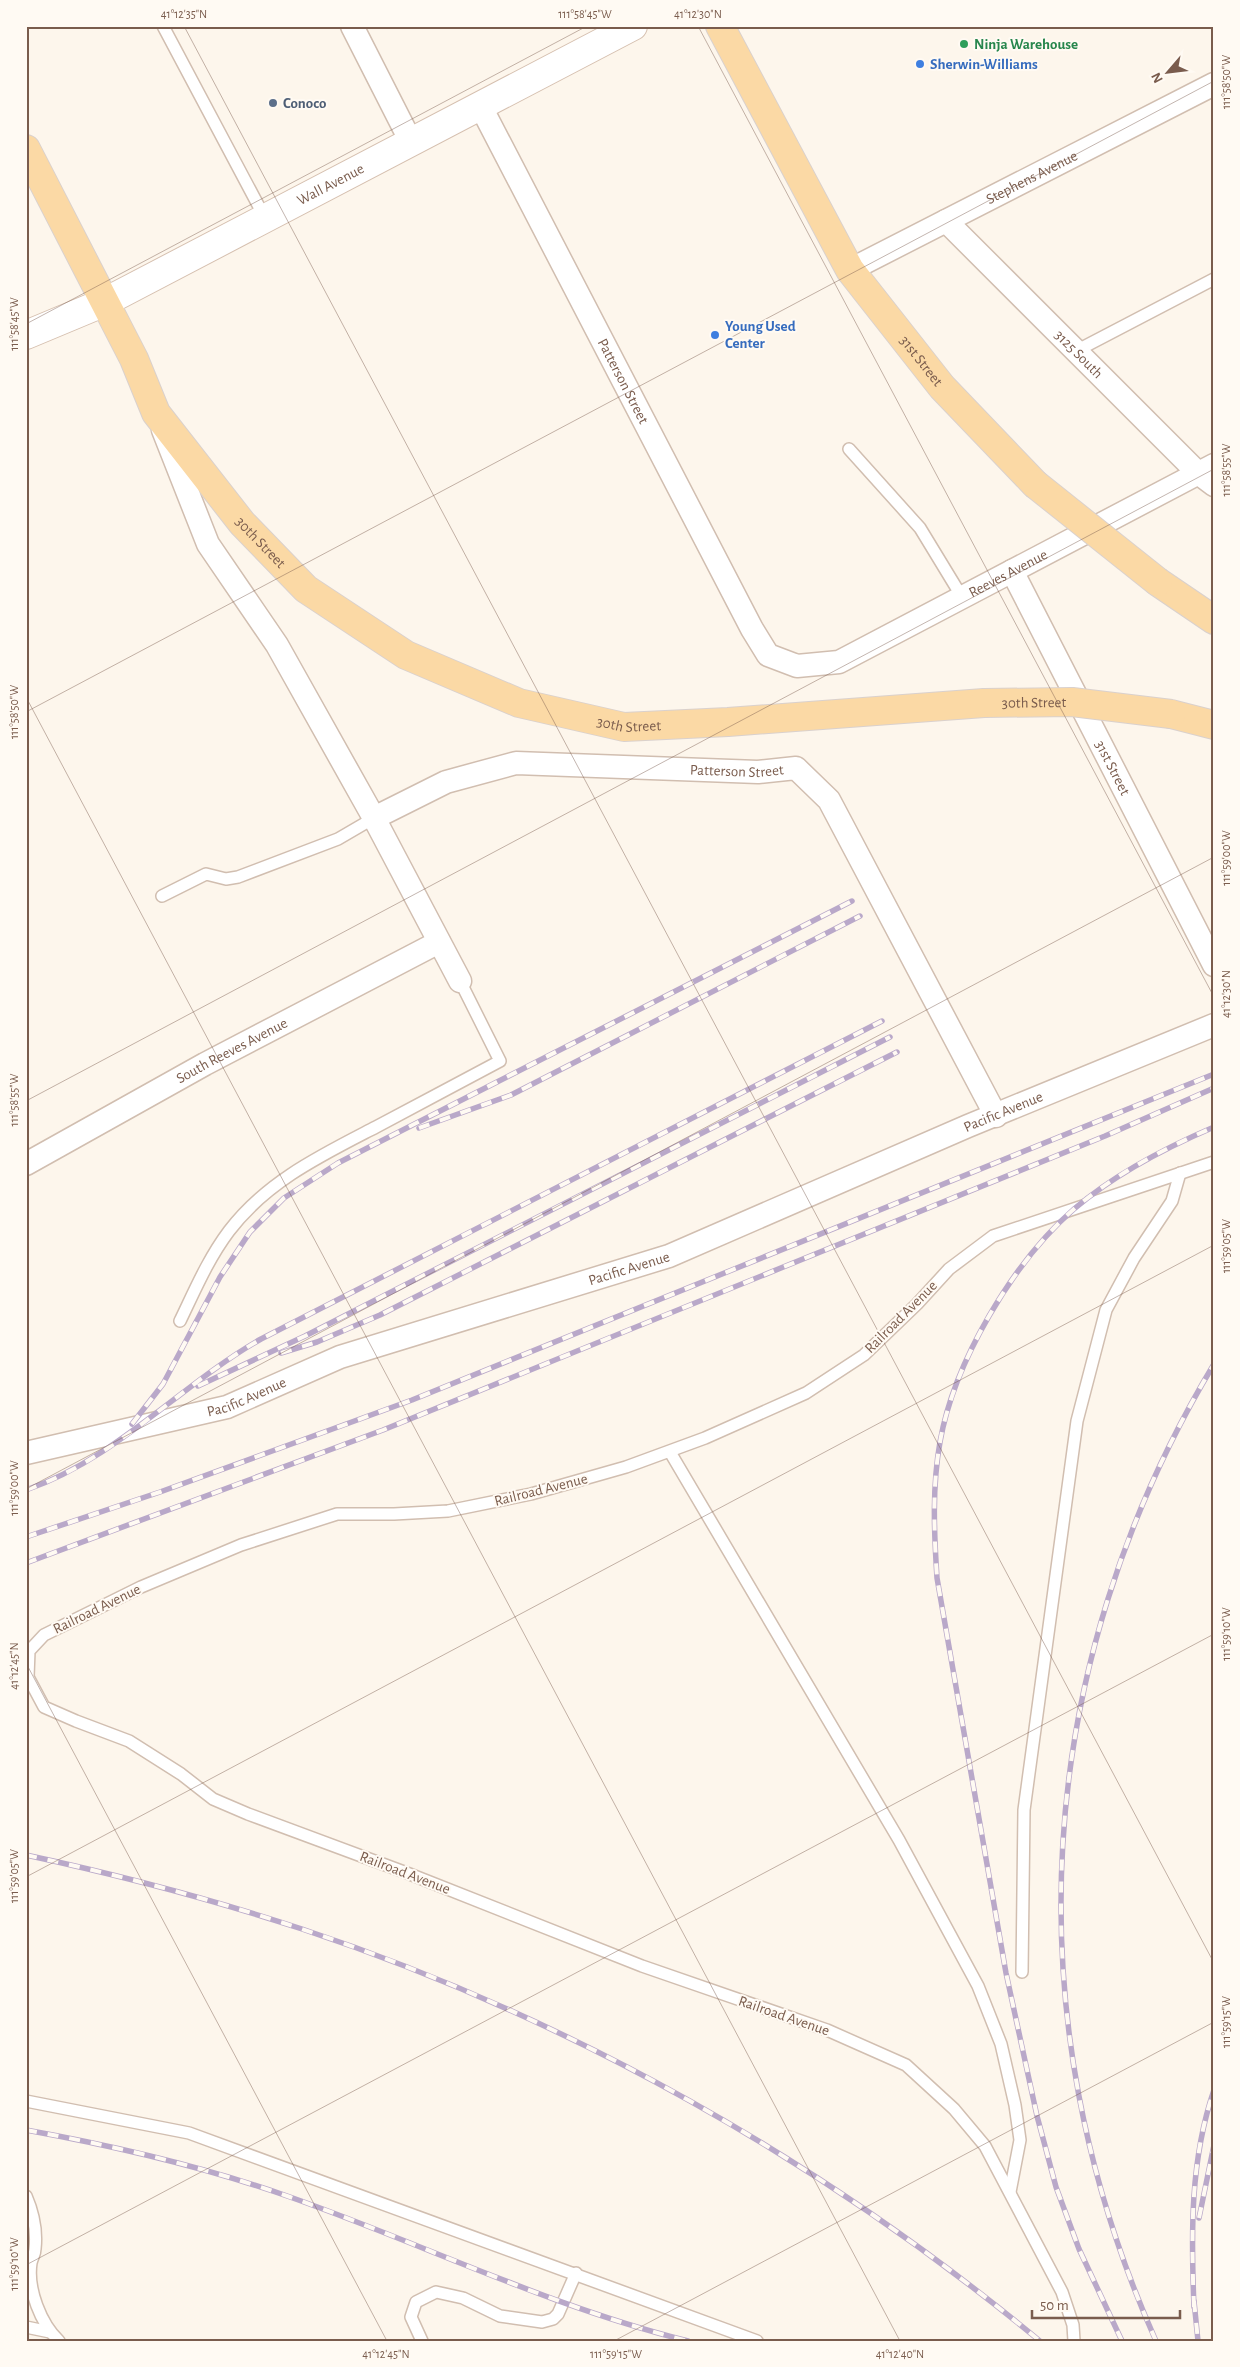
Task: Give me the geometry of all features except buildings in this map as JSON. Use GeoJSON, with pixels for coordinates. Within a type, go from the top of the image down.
{"type":"FeatureCollection","features":[{"type":"Feature","properties":{"kind":"main road","name":"Wall Avenue"},"geometry":{"type":"LineString","coordinates":[[26,335],[105,302],[632,26]]}},
{"type":"Feature","properties":{"kind":"main road","name":"31st Street"},"geometry":{"type":"LineString","coordinates":[[720,26],[850,270],[942,387],[1035,484],[1158,582],[1214,620]]}},
{"type":"Feature","properties":{"kind":"main road","name":"30th Street"},"geometry":{"type":"LineString","coordinates":[[26,149],[134,358],[156,413],[242,523],[306,589],[406,656],[519,703],[624,727],[728,722],[984,703],[1072,702],[1171,714],[1214,725]]}},
{"type":"Feature","properties":{"kind":"street"},"geometry":{"type":"LineString","coordinates":[[352,26],[411,142]]}},
{"type":"Feature","properties":{"kind":"street","name":"Stephens Avenue"},"geometry":{"type":"LineString","coordinates":[[850,270],[1214,84]]}},
{"type":"Feature","properties":{"kind":"street","name":"Patterson Street"},"geometry":{"type":"LineString","coordinates":[[480,105],[752,629],[768,654],[797,666]]}},
{"type":"Feature","properties":{"kind":"street","name":"3125 South"},"geometry":{"type":"LineString","coordinates":[[946,221],[1076,351],[1208,474]]}},
{"type":"Feature","properties":{"kind":"street","name":"30th Street"},"geometry":{"type":"LineString","coordinates":[[156,413],[208,544],[277,645],[374,818],[460,981]]}},
{"type":"Feature","properties":{"kind":"street","name":"Reeves Avenue"},"geometry":{"type":"LineString","coordinates":[[797,666],[838,662],[1012,570],[1208,474]]}},
{"type":"Feature","properties":{"kind":"street","name":"31st Street"},"geometry":{"type":"LineString","coordinates":[[1012,570],[1214,965]]}},
{"type":"Feature","properties":{"kind":"street","name":"Patterson Street"},"geometry":{"type":"LineString","coordinates":[[374,818],[446,782],[516,763],[758,772],[796,768],[829,800],[996,1116]]}},
{"type":"Feature","properties":{"kind":"street","name":"South Reeves Avenue"},"geometry":{"type":"LineString","coordinates":[[26,1164],[205,1064],[439,942]]}},
{"type":"Feature","properties":{"kind":"street","name":"Pacific Avenue"},"geometry":{"type":"LineString","coordinates":[[26,1453],[227,1406],[340,1356],[669,1256],[1214,1025]]}},
{"type":"Feature","properties":{"kind":"lane"},"geometry":{"type":"LineString","coordinates":[[163,26],[265,218]]}},
{"type":"Feature","properties":{"kind":"lane"},"geometry":{"type":"LineString","coordinates":[[1076,351],[1214,279]]}},
{"type":"Feature","properties":{"kind":"lane"},"geometry":{"type":"LineString","coordinates":[[849,449],[920,528],[962,597]]}},
{"type":"Feature","properties":{"kind":"lane"},"geometry":{"type":"LineString","coordinates":[[162,896],[206,874],[226,879],[238,877],[338,839],[374,818]]}},
{"type":"Feature","properties":{"kind":"lane"},"geometry":{"type":"LineString","coordinates":[[180,1321],[204,1272],[229,1231],[250,1207],[277,1183],[314,1159],[500,1061],[460,981]]}},
{"type":"Feature","properties":{"kind":"lane","name":"Railroad Avenue"},"geometry":{"type":"LineString","coordinates":[[1074,2341],[1073,2325],[1062,2292],[985,2146],[954,2109],[906,2065],[827,2030],[642,1966],[416,1876],[248,1814],[213,1798],[181,1774],[129,1741],[76,1722],[44,1707],[28,1677],[29,1651],[44,1635],[141,1587],[241,1545],[337,1514],[394,1514],[448,1511],[531,1494],[670,1452],[806,1393],[864,1355],[917,1304],[949,1269],[993,1236],[1214,1162]]}},
{"type":"Feature","properties":{"kind":"lane"},"geometry":{"type":"LineString","coordinates":[[1022,1972],[1024,1810],[1077,1421],[1106,1310],[1134,1258],[1172,1201],[1180,1172]]}},
{"type":"Feature","properties":{"kind":"lane"},"geometry":{"type":"LineString","coordinates":[[670,1452],[894,1831],[978,1986],[1001,2044],[1015,2105],[1020,2140],[1010,2192]]}},
{"type":"Feature","properties":{"kind":"lane"},"geometry":{"type":"LineString","coordinates":[[26,2101],[189,2133],[758,2341]]}},
{"type":"Feature","properties":{"kind":"lane"},"geometry":{"type":"LineString","coordinates":[[26,2196],[33,2214],[36,2249],[31,2264],[35,2304],[50,2332],[59,2341]]}},
{"type":"Feature","properties":{"kind":"lane"},"geometry":{"type":"LineString","coordinates":[[422,2341],[411,2317],[416,2302],[436,2292],[463,2298],[500,2316],[542,2322],[553,2319],[558,2314],[576,2274]]}},
{"type":"Feature","properties":{"kind":"lane"},"geometry":{"type":"LineString","coordinates":[[26,2327],[50,2332]]}},
{"type":"Feature","properties":{"kind":"railway"},"geometry":{"type":"LineString","coordinates":[[132,1424],[163,1384],[220,1277],[250,1232],[284,1198],[338,1163],[852,901]]}},
{"type":"Feature","properties":{"kind":"railway"},"geometry":{"type":"LineString","coordinates":[[419,1128],[511,1095],[860,916]]}},
{"type":"Feature","properties":{"kind":"railway"},"geometry":{"type":"LineString","coordinates":[[26,1490],[59,1476],[119,1441],[231,1357],[261,1339],[882,1021]]}},
{"type":"Feature","properties":{"kind":"railway"},"geometry":{"type":"LineString","coordinates":[[198,1386],[305,1336],[890,1037]]}},
{"type":"Feature","properties":{"kind":"railway"},"geometry":{"type":"LineString","coordinates":[[281,1353],[317,1342],[380,1315],[897,1052]]}},
{"type":"Feature","properties":{"kind":"railway"},"geometry":{"type":"LineString","coordinates":[[26,1537],[160,1492],[412,1400],[1214,1074]]}},
{"type":"Feature","properties":{"kind":"railway"},"geometry":{"type":"LineString","coordinates":[[26,1563],[383,1430],[1105,1136],[1214,1088]]}},
{"type":"Feature","properties":{"kind":"railway"},"geometry":{"type":"LineString","coordinates":[[1122,2341],[1079,2249],[1056,2187],[1037,2116],[1006,1973],[937,1578],[935,1527],[937,1459],[947,1411],[972,1347],[989,1315],[1029,1257],[1051,1231],[1074,1209],[1106,1184],[1159,1153],[1214,1127]]}},
{"type":"Feature","properties":{"kind":"railway"},"geometry":{"type":"LineString","coordinates":[[1156,2341],[1110,2219],[1079,2095],[1063,1970],[1063,1845],[1078,1721],[1108,1599],[1153,1480],[1214,1364]]}},
{"type":"Feature","properties":{"kind":"railway"},"geometry":{"type":"LineString","coordinates":[[26,1855],[165,1888],[302,1929],[402,1965],[500,2006],[596,2051],[690,2101],[781,2155],[870,2213],[957,2275],[1040,2341]]}},
{"type":"Feature","properties":{"kind":"railway"},"geometry":{"type":"LineString","coordinates":[[1194,2307],[1192,2252],[1196,2170],[1206,2116],[1214,2090]]}},
{"type":"Feature","properties":{"kind":"railway"},"geometry":{"type":"LineString","coordinates":[[26,2130],[160,2158],[258,2186],[340,2215],[537,2293],[637,2327],[688,2341]]}},
{"type":"Feature","properties":{"kind":"railway"},"geometry":{"type":"LineString","coordinates":[[1199,2218],[1214,2145]]}},
{"type":"Feature","properties":{"kind":"railway"},"geometry":{"type":"LineString","coordinates":[[1194,2301],[1198,2341]]}},
{"type":"Feature","properties":{"kind":"place","name":"Ninja Warehouse"},"geometry":{"type":"Point","coordinates":[964,44]}},
{"type":"Feature","properties":{"kind":"place","name":"Sherwin-Williams"},"geometry":{"type":"Point","coordinates":[920,64]}},
{"type":"Feature","properties":{"kind":"place","name":"Conoco"},"geometry":{"type":"Point","coordinates":[273,103]}},
{"type":"Feature","properties":{"kind":"place","name":"Young Used Center"},"geometry":{"type":"Point","coordinates":[715,335]}}]}
